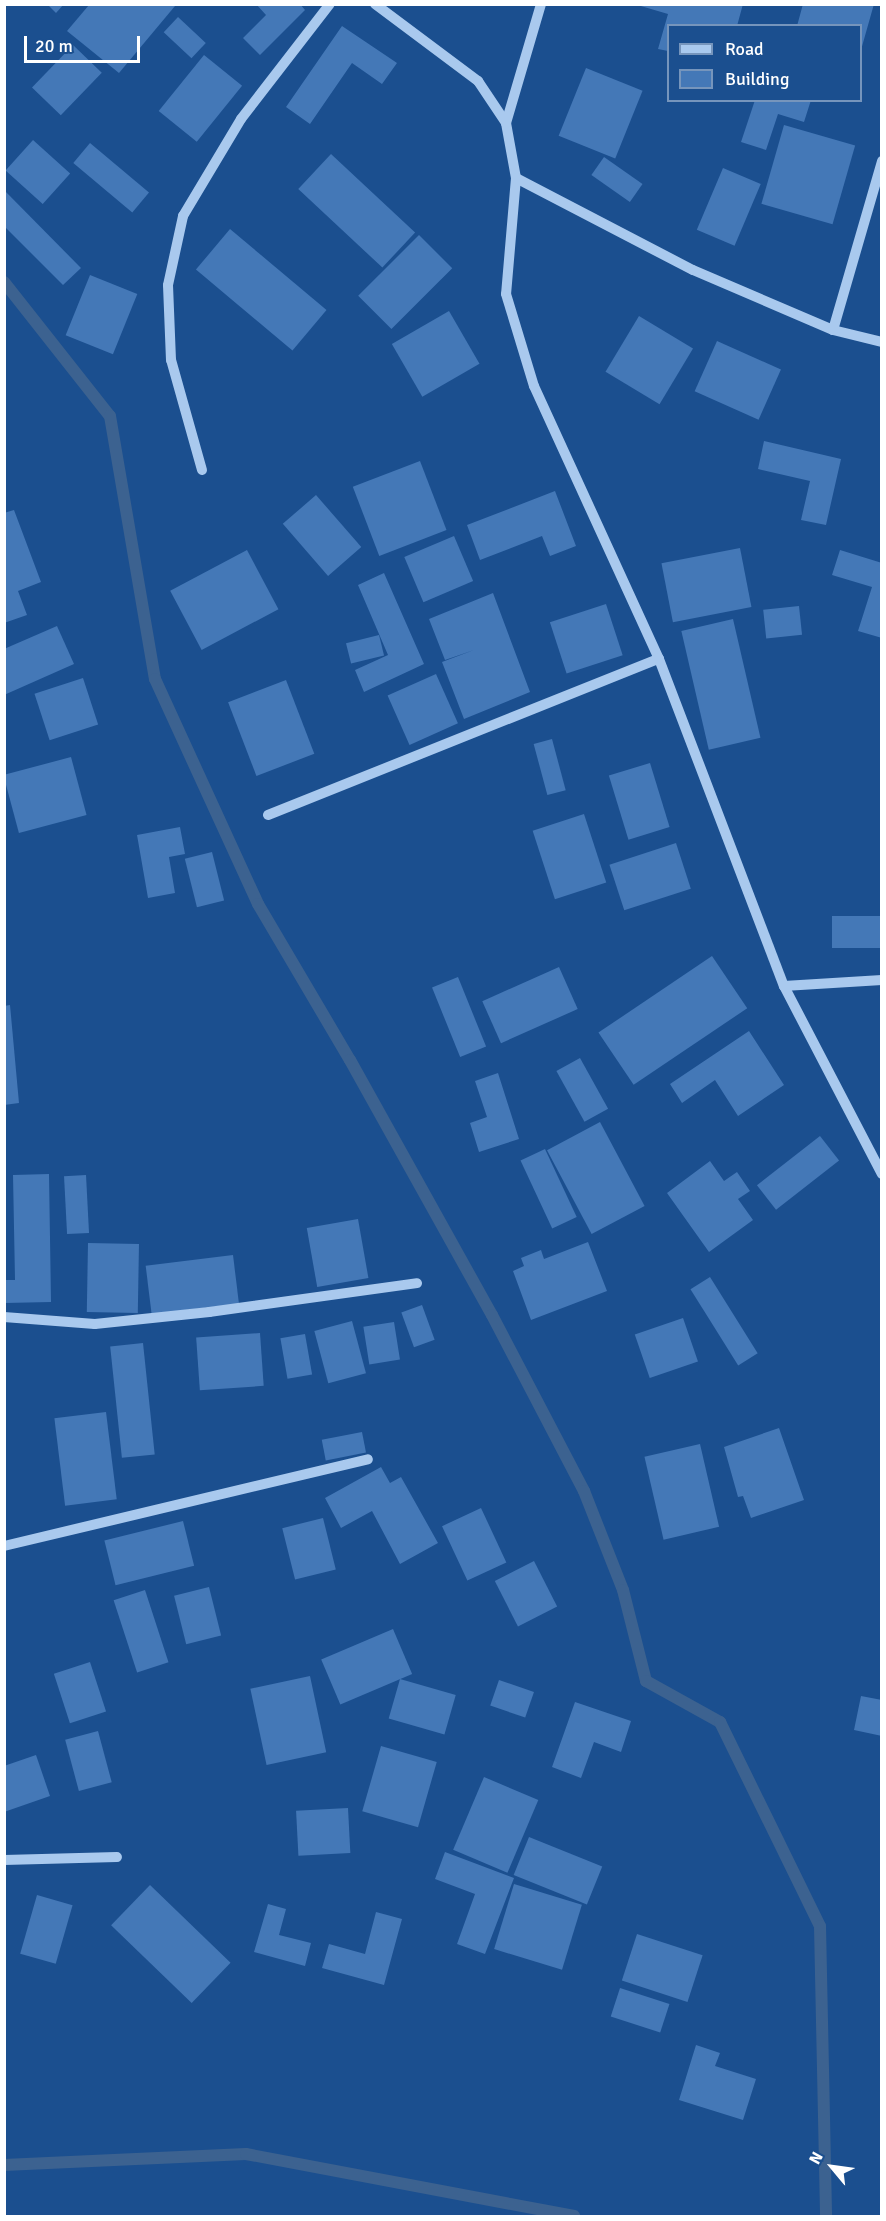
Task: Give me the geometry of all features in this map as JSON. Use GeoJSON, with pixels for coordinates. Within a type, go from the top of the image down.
{"type":"FeatureCollection","features":[{"type":"Feature","properties":{"kind":"street"},"geometry":{"type":"LineString","coordinates":[[202,470],[171,360],[168,285],[183,216],[241,119],[330,4]]}},
{"type":"Feature","properties":{"kind":"street"},"geometry":{"type":"LineString","coordinates":[[375,4],[478,81],[506,123],[516,178],[506,294],[534,386],[659,659],[784,986],[882,1174]]}},
{"type":"Feature","properties":{"kind":"street"},"geometry":{"type":"LineString","coordinates":[[506,123],[541,4]]}},
{"type":"Feature","properties":{"kind":"street"},"geometry":{"type":"LineString","coordinates":[[833,330],[882,161]]}},
{"type":"Feature","properties":{"kind":"street"},"geometry":{"type":"LineString","coordinates":[[516,178],[693,270],[833,330],[882,342]]}},
{"type":"Feature","properties":{"kind":"street"},"geometry":{"type":"LineString","coordinates":[[268,815],[659,659]]}},
{"type":"Feature","properties":{"kind":"street"},"geometry":{"type":"LineString","coordinates":[[784,986],[882,980]]}},
{"type":"Feature","properties":{"kind":"street"},"geometry":{"type":"LineString","coordinates":[[4,1317],[95,1324],[209,1312],[417,1283]]}},
{"type":"Feature","properties":{"kind":"street"},"geometry":{"type":"LineString","coordinates":[[4,1546],[368,1459]]}},
{"type":"Feature","properties":{"kind":"street"},"geometry":{"type":"LineString","coordinates":[[4,1860],[117,1857]]}},
{"type":"Feature","properties":{"kind":"building"},"geometry":{"type":"Polygon","coordinates":[[[47,4],[64,4],[56,13],[47,4]]]}},
{"type":"Feature","properties":{"kind":"building"},"geometry":{"type":"Polygon","coordinates":[[[256,4],[300,4],[305,10],[260,55],[243,38],[266,15],[256,4]]]}},
{"type":"Feature","properties":{"kind":"building"},"geometry":{"type":"Polygon","coordinates":[[[634,4],[743,4],[738,24],[667,24],[667,51],[658,49],[668,14],[634,4]]]}},
{"type":"Feature","properties":{"kind":"building"},"geometry":{"type":"Polygon","coordinates":[[[803,4],[874,4],[862,46],[862,24],[798,24],[803,4]]]}},
{"type":"Feature","properties":{"kind":"building"},"geometry":{"type":"Polygon","coordinates":[[[89,5],[175,6],[119,73],[67,31],[89,5]]]}},
{"type":"Feature","properties":{"kind":"building"},"geometry":{"type":"Polygon","coordinates":[[[178,17],[206,43],[191,58],[164,32],[178,17]]]}},
{"type":"Feature","properties":{"kind":"building"},"geometry":{"type":"Polygon","coordinates":[[[342,26],[397,63],[382,84],[352,63],[310,124],[286,107],[342,26]]]}},
{"type":"Feature","properties":{"kind":"building"},"geometry":{"type":"Polygon","coordinates":[[[73,45],[102,73],[61,115],[32,87],[73,45]]]}},
{"type":"Feature","properties":{"kind":"building"},"geometry":{"type":"Polygon","coordinates":[[[204,55],[242,86],[197,142],[159,111],[204,55]]]}},
{"type":"Feature","properties":{"kind":"building"},"geometry":{"type":"Polygon","coordinates":[[[586,68],[643,91],[615,159],[559,136],[586,68]]]}},
{"type":"Feature","properties":{"kind":"building"},"geometry":{"type":"Polygon","coordinates":[[[754,102],[810,102],[804,122],[778,114],[766,150],[741,142],[754,102]]]}},
{"type":"Feature","properties":{"kind":"building"},"geometry":{"type":"Polygon","coordinates":[[[784,125],[855,145],[833,224],[761,204],[784,125]]]}},
{"type":"Feature","properties":{"kind":"building"},"geometry":{"type":"Polygon","coordinates":[[[33,140],[70,173],[43,204],[6,170],[33,140]]]}},
{"type":"Feature","properties":{"kind":"building"},"geometry":{"type":"Polygon","coordinates":[[[90,143],[149,192],[132,212],[73,163],[90,143]]]}},
{"type":"Feature","properties":{"kind":"building"},"geometry":{"type":"Polygon","coordinates":[[[331,154],[415,232],[382,268],[298,189],[331,154]]]}},
{"type":"Feature","properties":{"kind":"building"},"geometry":{"type":"Polygon","coordinates":[[[604,157],[643,184],[630,202],[591,175],[604,157]]]}},
{"type":"Feature","properties":{"kind":"building"},"geometry":{"type":"Polygon","coordinates":[[[723,168],[761,184],[735,246],[697,230],[723,168]]]}},
{"type":"Feature","properties":{"kind":"building"},"geometry":{"type":"Polygon","coordinates":[[[4,190],[81,268],[63,285],[4,226],[4,190]]]}},
{"type":"Feature","properties":{"kind":"building"},"geometry":{"type":"Polygon","coordinates":[[[230,229],[327,310],[292,351],[196,270],[230,229]]]}},
{"type":"Feature","properties":{"kind":"building"},"geometry":{"type":"Polygon","coordinates":[[[419,235],[452,268],[391,329],[358,296],[419,235]]]}},
{"type":"Feature","properties":{"kind":"building"},"geometry":{"type":"Polygon","coordinates":[[[90,275],[137,294],[113,354],[66,335],[90,275]]]}},
{"type":"Feature","properties":{"kind":"building"},"geometry":{"type":"Polygon","coordinates":[[[449,311],[480,364],[422,397],[392,344],[449,311]]]}},
{"type":"Feature","properties":{"kind":"building"},"geometry":{"type":"Polygon","coordinates":[[[639,316],[693,348],[660,404],[606,372],[639,316]]]}},
{"type":"Feature","properties":{"kind":"building"},"geometry":{"type":"Polygon","coordinates":[[[717,341],[781,369],[759,420],[695,391],[717,341]]]}},
{"type":"Feature","properties":{"kind":"building"},"geometry":{"type":"Polygon","coordinates":[[[764,441],[841,459],[826,525],[801,520],[810,481],[758,469],[764,441]]]}},
{"type":"Feature","properties":{"kind":"building"},"geometry":{"type":"Polygon","coordinates":[[[420,461],[447,530],[379,556],[353,487],[420,461]]]}},
{"type":"Feature","properties":{"kind":"building"},"geometry":{"type":"Polygon","coordinates":[[[555,491],[576,546],[550,556],[542,536],[480,560],[467,525],[555,491]]]}},
{"type":"Feature","properties":{"kind":"building"},"geometry":{"type":"Polygon","coordinates":[[[316,495],[361,547],[328,576],[283,524],[316,495]]]}},
{"type":"Feature","properties":{"kind":"building"},"geometry":{"type":"Polygon","coordinates":[[[14,510],[41,582],[18,591],[27,615],[4,623],[4,513],[14,510]]]}},
{"type":"Feature","properties":{"kind":"building"},"geometry":{"type":"Polygon","coordinates":[[[454,536],[473,581],[423,602],[404,557],[454,536]]]}},
{"type":"Feature","properties":{"kind":"building"},"geometry":{"type":"Polygon","coordinates":[[[740,548],[751,607],[673,622],[661,563],[740,548]]]}},
{"type":"Feature","properties":{"kind":"building"},"geometry":{"type":"Polygon","coordinates":[[[247,550],[278,609],[202,650],[170,591],[247,550]]]}},
{"type":"Feature","properties":{"kind":"building"},"geometry":{"type":"Polygon","coordinates":[[[840,550],[882,563],[882,638],[858,631],[872,587],[832,575],[840,550]]]}},
{"type":"Feature","properties":{"kind":"building"},"geometry":{"type":"Polygon","coordinates":[[[384,573],[424,664],[364,692],[355,670],[388,655],[358,585],[384,573]]]}},
{"type":"Feature","properties":{"kind":"building"},"geometry":{"type":"Polygon","coordinates":[[[493,593],[530,692],[464,719],[442,662],[474,650],[445,660],[429,619],[493,593]]]}},
{"type":"Feature","properties":{"kind":"building"},"geometry":{"type":"Polygon","coordinates":[[[606,604],[623,655],[567,674],[550,622],[606,604]]]}},
{"type":"Feature","properties":{"kind":"building"},"geometry":{"type":"Polygon","coordinates":[[[799,606],[802,635],[766,639],[763,610],[799,606]]]}},
{"type":"Feature","properties":{"kind":"building"},"geometry":{"type":"Polygon","coordinates":[[[733,619],[760,738],[709,750],[681,631],[733,619]]]}},
{"type":"Feature","properties":{"kind":"building"},"geometry":{"type":"Polygon","coordinates":[[[57,626],[74,664],[4,695],[4,649],[57,626]]]}},
{"type":"Feature","properties":{"kind":"building"},"geometry":{"type":"Polygon","coordinates":[[[379,635],[384,655],[351,664],[346,643],[379,635]]]}},
{"type":"Feature","properties":{"kind":"building"},"geometry":{"type":"Polygon","coordinates":[[[436,674],[458,723],[410,745],[388,696],[436,674]]]}},
{"type":"Feature","properties":{"kind":"building"},"geometry":{"type":"Polygon","coordinates":[[[83,678],[98,725],[50,740],[34,694],[83,678]]]}},
{"type":"Feature","properties":{"kind":"building"},"geometry":{"type":"Polygon","coordinates":[[[286,680],[314,754],[256,776],[228,702],[286,680]]]}},
{"type":"Feature","properties":{"kind":"building"},"geometry":{"type":"Polygon","coordinates":[[[552,739],[566,790],[547,795],[534,744],[552,739]]]}},
{"type":"Feature","properties":{"kind":"building"},"geometry":{"type":"Polygon","coordinates":[[[71,757],[87,815],[19,833],[4,775],[71,757]]]}},
{"type":"Feature","properties":{"kind":"building"},"geometry":{"type":"Polygon","coordinates":[[[650,763],[670,827],[628,840],[609,776],[650,763]]]}},
{"type":"Feature","properties":{"kind":"building"},"geometry":{"type":"Polygon","coordinates":[[[584,814],[606,882],[555,899],[533,831],[584,814]]]}},
{"type":"Feature","properties":{"kind":"building"},"geometry":{"type":"Polygon","coordinates":[[[180,827],[185,854],[169,857],[175,893],[148,898],[137,835],[180,827]]]}},
{"type":"Feature","properties":{"kind":"building"},"geometry":{"type":"Polygon","coordinates":[[[676,843],[691,889],[624,910],[609,865],[676,843]]]}},
{"type":"Feature","properties":{"kind":"building"},"geometry":{"type":"Polygon","coordinates":[[[212,852],[224,901],[197,907],[185,859],[212,852]]]}},
{"type":"Feature","properties":{"kind":"building"},"geometry":{"type":"Polygon","coordinates":[[[832,916],[882,916],[882,948],[832,948],[832,916]]]}},
{"type":"Feature","properties":{"kind":"building"},"geometry":{"type":"Polygon","coordinates":[[[712,956],[747,1008],[634,1085],[598,1033],[712,956]]]}},
{"type":"Feature","properties":{"kind":"building"},"geometry":{"type":"Polygon","coordinates":[[[559,967],[578,1009],[501,1043],[482,1001],[559,967]]]}},
{"type":"Feature","properties":{"kind":"building"},"geometry":{"type":"Polygon","coordinates":[[[458,977],[486,1047],[460,1057],[432,987],[458,977]]]}},
{"type":"Feature","properties":{"kind":"building"},"geometry":{"type":"Polygon","coordinates":[[[10,1005],[19,1103],[4,1105],[4,1006],[10,1005]]]}},
{"type":"Feature","properties":{"kind":"building"},"geometry":{"type":"Polygon","coordinates":[[[749,1031],[784,1085],[738,1116],[715,1080],[682,1103],[670,1084],[749,1031]]]}},
{"type":"Feature","properties":{"kind":"building"},"geometry":{"type":"Polygon","coordinates":[[[580,1058],[608,1109],[585,1122],[556,1071],[580,1058]]]}},
{"type":"Feature","properties":{"kind":"building"},"geometry":{"type":"Polygon","coordinates":[[[498,1073],[519,1139],[479,1152],[470,1123],[487,1117],[475,1081],[498,1073]]]}},
{"type":"Feature","properties":{"kind":"building"},"geometry":{"type":"Polygon","coordinates":[[[600,1122],[645,1206],[592,1234],[547,1150],[600,1122]]]}},
{"type":"Feature","properties":{"kind":"building"},"geometry":{"type":"Polygon","coordinates":[[[820,1136],[839,1160],[776,1210],[757,1185],[820,1136]]]}},
{"type":"Feature","properties":{"kind":"building"},"geometry":{"type":"Polygon","coordinates":[[[545,1149],[577,1217],[552,1228],[521,1160],[545,1149]]]}},
{"type":"Feature","properties":{"kind":"building"},"geometry":{"type":"Polygon","coordinates":[[[710,1161],[724,1181],[737,1172],[750,1191],[738,1199],[753,1220],[709,1252],[667,1193],[710,1161]]]}},
{"type":"Feature","properties":{"kind":"building"},"geometry":{"type":"Polygon","coordinates":[[[49,1174],[51,1302],[5,1303],[5,1280],[15,1280],[13,1175],[49,1174]]]}},
{"type":"Feature","properties":{"kind":"building"},"geometry":{"type":"Polygon","coordinates":[[[86,1175],[89,1233],[67,1234],[64,1176],[86,1175]]]}},
{"type":"Feature","properties":{"kind":"building"},"geometry":{"type":"Polygon","coordinates":[[[358,1219],[368,1278],[317,1287],[307,1228],[358,1219]]]}},
{"type":"Feature","properties":{"kind":"building"},"geometry":{"type":"Polygon","coordinates":[[[588,1242],[607,1291],[531,1320],[513,1271],[524,1266],[521,1258],[541,1250],[544,1259],[588,1242]]]}},
{"type":"Feature","properties":{"kind":"building"},"geometry":{"type":"Polygon","coordinates":[[[88,1243],[139,1244],[138,1313],[87,1312],[88,1243]]]}},
{"type":"Feature","properties":{"kind":"building"},"geometry":{"type":"Polygon","coordinates":[[[233,1255],[239,1304],[152,1314],[146,1266],[233,1255]]]}},
{"type":"Feature","properties":{"kind":"building"},"geometry":{"type":"Polygon","coordinates":[[[710,1277],[758,1353],[738,1366],[690,1289],[710,1277]]]}},
{"type":"Feature","properties":{"kind":"building"},"geometry":{"type":"Polygon","coordinates":[[[422,1305],[435,1340],[414,1347],[401,1313],[422,1305]]]}},
{"type":"Feature","properties":{"kind":"building"},"geometry":{"type":"Polygon","coordinates":[[[683,1318],[698,1361],[650,1378],[635,1335],[683,1318]]]}},
{"type":"Feature","properties":{"kind":"building"},"geometry":{"type":"Polygon","coordinates":[[[352,1321],[366,1373],[328,1383],[314,1331],[352,1321]]]}},
{"type":"Feature","properties":{"kind":"building"},"geometry":{"type":"Polygon","coordinates":[[[394,1322],[400,1360],[369,1364],[363,1327],[394,1322]]]}},
{"type":"Feature","properties":{"kind":"building"},"geometry":{"type":"Polygon","coordinates":[[[260,1333],[264,1386],[200,1390],[196,1337],[260,1333]]]}},
{"type":"Feature","properties":{"kind":"building"},"geometry":{"type":"Polygon","coordinates":[[[305,1334],[312,1374],[287,1379],[280,1338],[305,1334]]]}},
{"type":"Feature","properties":{"kind":"building"},"geometry":{"type":"Polygon","coordinates":[[[143,1343],[155,1454],[122,1458],[110,1346],[143,1343]]]}},
{"type":"Feature","properties":{"kind":"building"},"geometry":{"type":"Polygon","coordinates":[[[106,1412],[117,1499],[65,1506],[54,1418],[106,1412]]]}},
{"type":"Feature","properties":{"kind":"building"},"geometry":{"type":"Polygon","coordinates":[[[779,1428],[804,1500],[751,1518],[743,1496],[738,1497],[724,1447],[779,1428]]]}},
{"type":"Feature","properties":{"kind":"building"},"geometry":{"type":"Polygon","coordinates":[[[362,1432],[366,1453],[326,1460],[322,1440],[362,1432]]]}},
{"type":"Feature","properties":{"kind":"building"},"geometry":{"type":"Polygon","coordinates":[[[700,1444],[719,1527],[664,1540],[644,1457],[700,1444]]]}},
{"type":"Feature","properties":{"kind":"building"},"geometry":{"type":"Polygon","coordinates":[[[381,1467],[390,1483],[401,1477],[438,1543],[400,1564],[372,1511],[341,1528],[325,1498],[381,1467]]]}},
{"type":"Feature","properties":{"kind":"building"},"geometry":{"type":"Polygon","coordinates":[[[481,1508],[506,1562],[467,1581],[442,1526],[481,1508]]]}},
{"type":"Feature","properties":{"kind":"building"},"geometry":{"type":"Polygon","coordinates":[[[323,1518],[336,1569],[295,1580],[282,1528],[323,1518]]]}},
{"type":"Feature","properties":{"kind":"building"},"geometry":{"type":"Polygon","coordinates":[[[183,1521],[194,1566],[116,1585],[104,1541],[183,1521]]]}},
{"type":"Feature","properties":{"kind":"building"},"geometry":{"type":"Polygon","coordinates":[[[534,1561],[557,1606],[518,1626],[495,1581],[534,1561]]]}},
{"type":"Feature","properties":{"kind":"building"},"geometry":{"type":"Polygon","coordinates":[[[209,1587],[221,1636],[186,1644],[174,1596],[209,1587]]]}},
{"type":"Feature","properties":{"kind":"building"},"geometry":{"type":"Polygon","coordinates":[[[145,1590],[168,1662],[137,1672],[114,1600],[145,1590]]]}},
{"type":"Feature","properties":{"kind":"building"},"geometry":{"type":"Polygon","coordinates":[[[393,1629],[412,1674],[340,1705],[321,1659],[393,1629]]]}},
{"type":"Feature","properties":{"kind":"building"},"geometry":{"type":"Polygon","coordinates":[[[90,1662],[106,1711],[70,1723],[54,1674],[90,1662]]]}},
{"type":"Feature","properties":{"kind":"building"},"geometry":{"type":"Polygon","coordinates":[[[310,1676],[326,1752],[267,1765],[250,1689],[310,1676]]]}},
{"type":"Feature","properties":{"kind":"building"},"geometry":{"type":"Polygon","coordinates":[[[400,1679],[456,1695],[444,1734],[389,1718],[400,1679]]]}},
{"type":"Feature","properties":{"kind":"building"},"geometry":{"type":"Polygon","coordinates":[[[499,1680],[534,1692],[525,1718],[490,1706],[499,1680]]]}},
{"type":"Feature","properties":{"kind":"building"},"geometry":{"type":"Polygon","coordinates":[[[861,1696],[882,1700],[882,1736],[854,1730],[861,1696]]]}},
{"type":"Feature","properties":{"kind":"building"},"geometry":{"type":"Polygon","coordinates":[[[575,1702],[631,1721],[621,1752],[594,1742],[581,1778],[552,1767],[575,1702]]]}},
{"type":"Feature","properties":{"kind":"building"},"geometry":{"type":"Polygon","coordinates":[[[98,1731],[112,1782],[79,1791],[65,1740],[98,1731]]]}},
{"type":"Feature","properties":{"kind":"building"},"geometry":{"type":"Polygon","coordinates":[[[381,1746],[437,1762],[418,1827],[362,1811],[381,1746]]]}},
{"type":"Feature","properties":{"kind":"building"},"geometry":{"type":"Polygon","coordinates":[[[36,1755],[50,1796],[4,1812],[4,1766],[36,1755]]]}},
{"type":"Feature","properties":{"kind":"building"},"geometry":{"type":"Polygon","coordinates":[[[484,1777],[538,1800],[507,1873],[453,1850],[484,1777]]]}},
{"type":"Feature","properties":{"kind":"building"},"geometry":{"type":"Polygon","coordinates":[[[348,1808],[350,1853],[298,1856],[296,1811],[348,1808]]]}},
{"type":"Feature","properties":{"kind":"building"},"geometry":{"type":"Polygon","coordinates":[[[529,1837],[602,1867],[587,1905],[514,1875],[529,1837]]]}},
{"type":"Feature","properties":{"kind":"building"},"geometry":{"type":"Polygon","coordinates":[[[445,1852],[514,1878],[485,1954],[457,1944],[475,1894],[435,1879],[445,1852]]]}},
{"type":"Feature","properties":{"kind":"building"},"geometry":{"type":"Polygon","coordinates":[[[514,1884],[582,1905],[562,1970],[494,1949],[514,1884]]]}},
{"type":"Feature","properties":{"kind":"building"},"geometry":{"type":"Polygon","coordinates":[[[150,1885],[231,1963],[192,2003],[111,1925],[150,1885]]]}},
{"type":"Feature","properties":{"kind":"building"},"geometry":{"type":"Polygon","coordinates":[[[37,1895],[73,1905],[56,1964],[20,1954],[37,1895]]]}},
{"type":"Feature","properties":{"kind":"building"},"geometry":{"type":"Polygon","coordinates":[[[268,1904],[286,1909],[279,1935],[311,1943],[305,1966],[254,1952],[268,1904]]]}},
{"type":"Feature","properties":{"kind":"building"},"geometry":{"type":"Polygon","coordinates":[[[376,1912],[402,1919],[384,1985],[322,1968],[329,1944],[365,1954],[376,1912]]]}},
{"type":"Feature","properties":{"kind":"building"},"geometry":{"type":"Polygon","coordinates":[[[637,1934],[703,1955],[687,2002],[622,1981],[637,1934]]]}},
{"type":"Feature","properties":{"kind":"building"},"geometry":{"type":"Polygon","coordinates":[[[620,1988],[669,2004],[660,2033],[611,2017],[620,1988]]]}},
{"type":"Feature","properties":{"kind":"building"},"geometry":{"type":"Polygon","coordinates":[[[696,2045],[720,2053],[715,2066],[756,2079],[743,2120],[679,2100],[696,2045]]]}},
{"type":"Feature","properties":{"kind":"waterway"},"geometry":{"type":"LineString","coordinates":[[4,282],[110,416],[155,679],[258,904],[350,1060],[492,1315],[584,1491],[623,1590],[646,1681],[720,1722],[820,1926],[826,2216]]}},
{"type":"Feature","properties":{"kind":"waterway"},"geometry":{"type":"LineString","coordinates":[[4,2165],[246,2154],[574,2216]]}}]}
